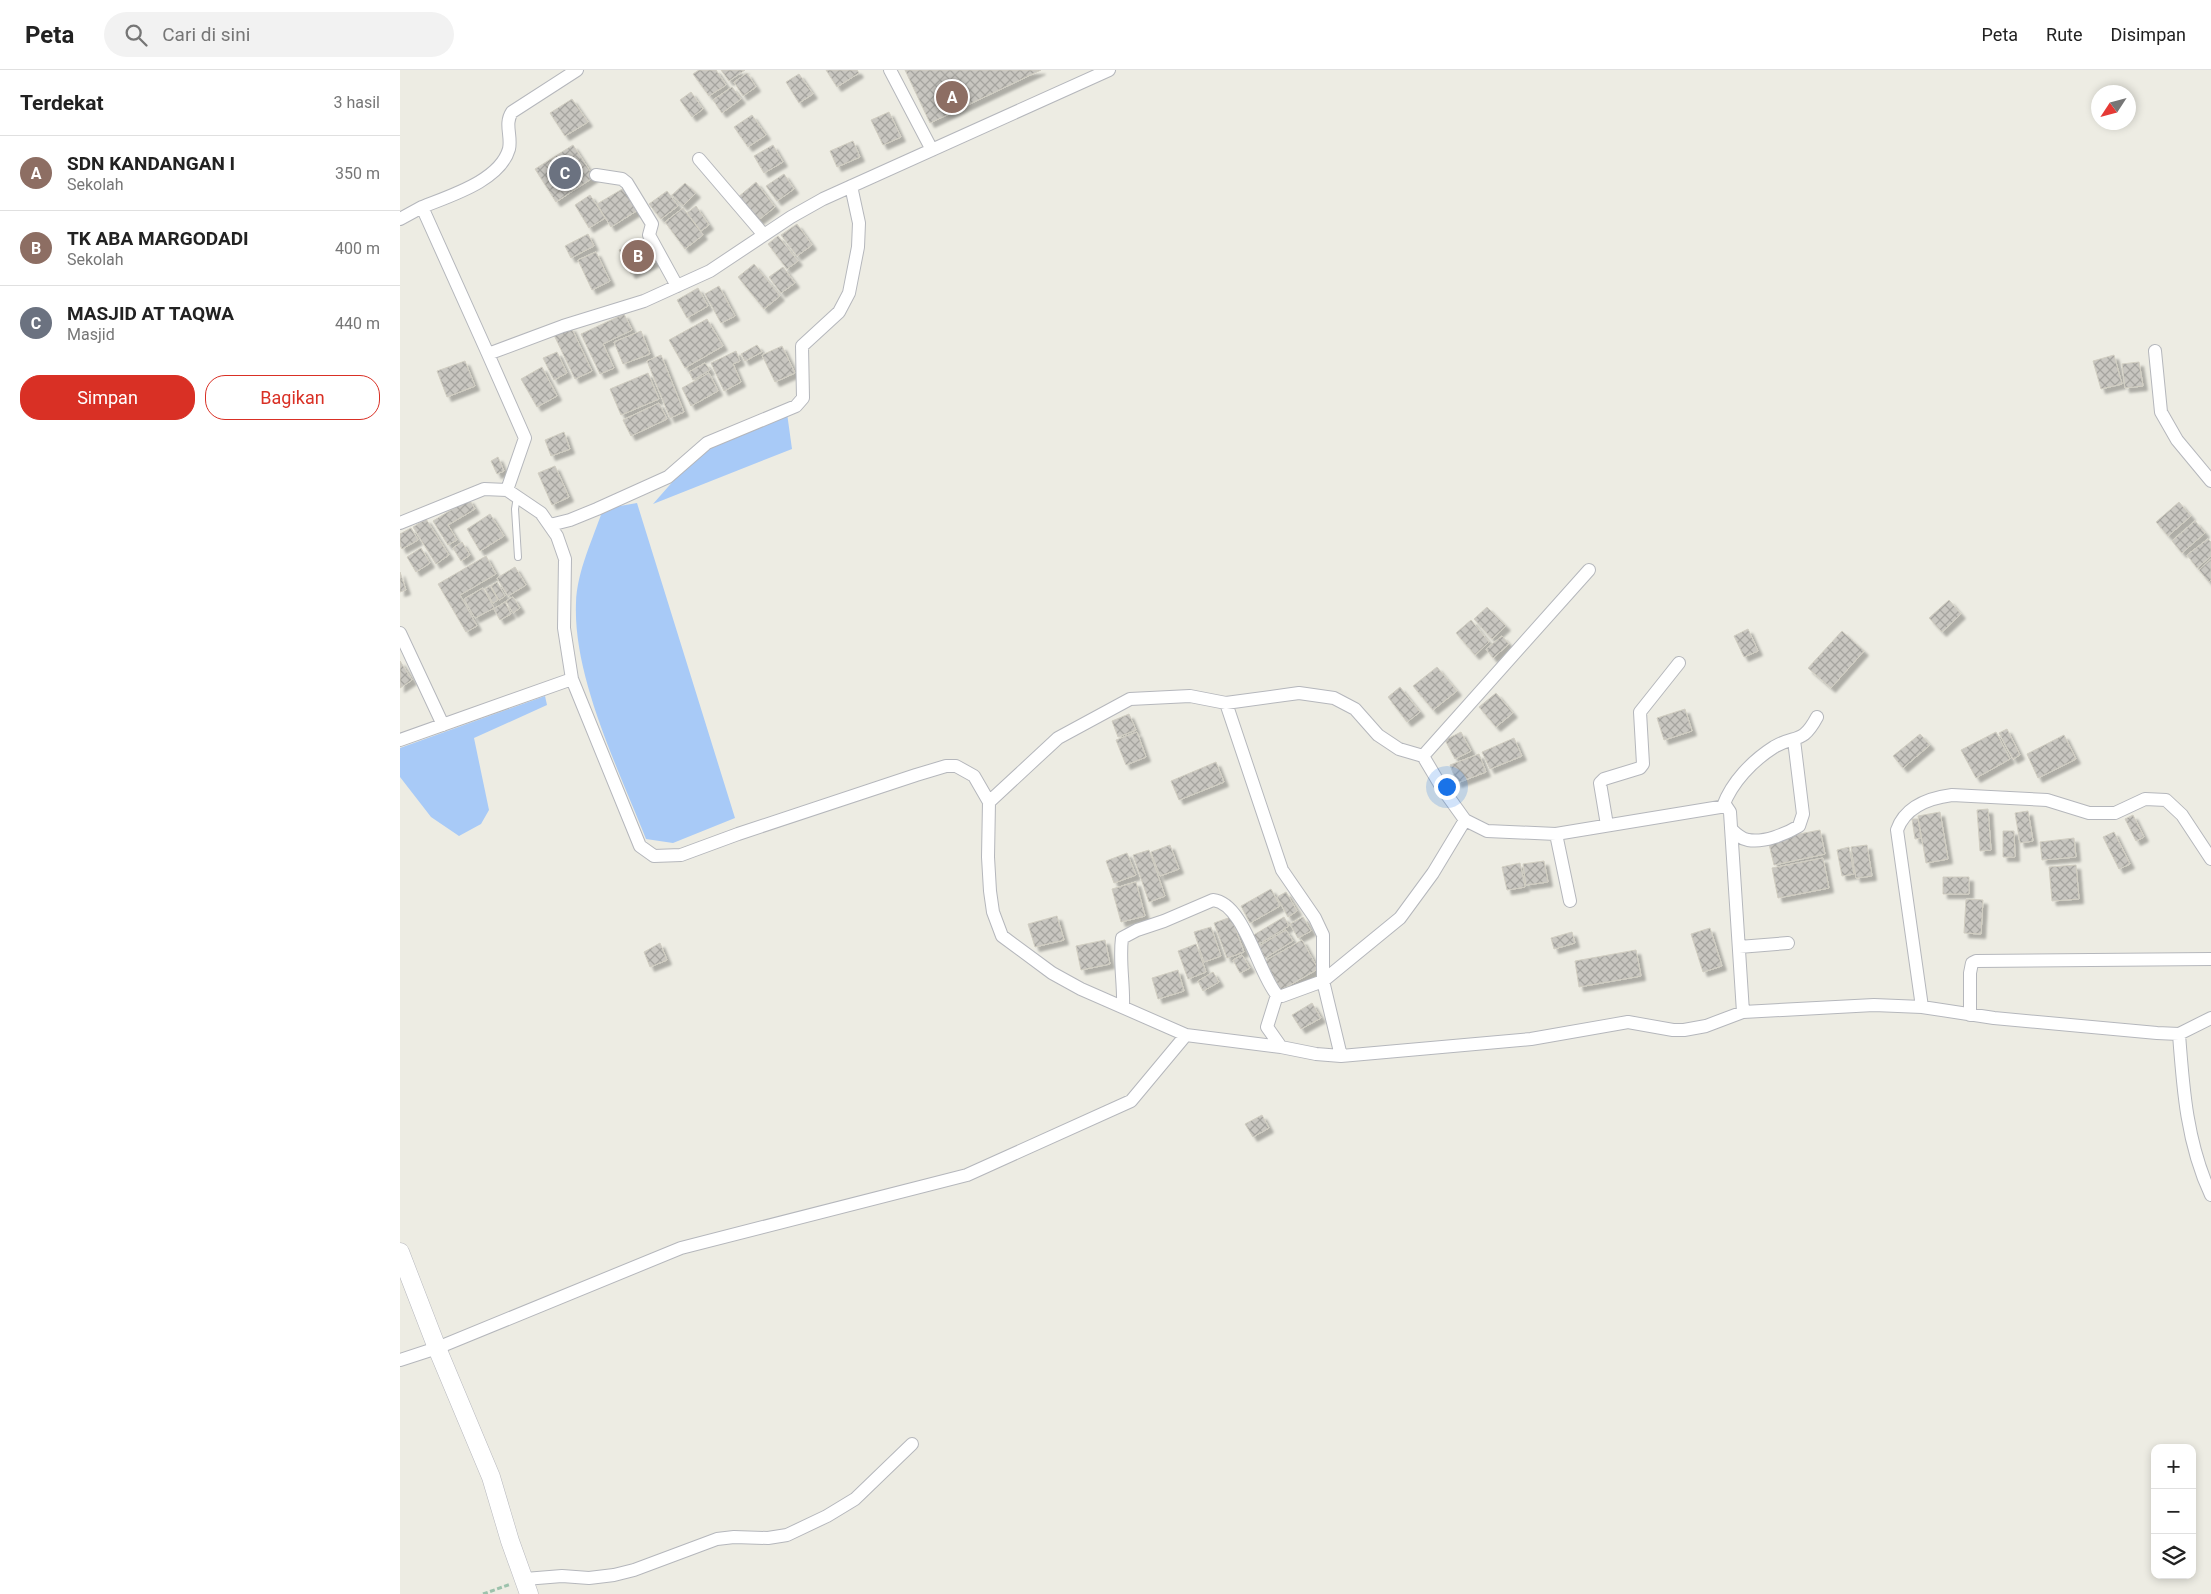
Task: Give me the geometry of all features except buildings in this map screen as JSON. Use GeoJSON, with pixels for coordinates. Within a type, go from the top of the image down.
{"type":"FeatureCollection","features":[{"type":"Feature","properties":{"kind":"street"},"geometry":{"type":"LineString","coordinates":[[400,218],[469,188],[485,179],[507,156],[510,146],[508,123],[512,112],[577,70]]}},
{"type":"Feature","properties":{"kind":"street"},"geometry":{"type":"LineString","coordinates":[[890,70],[932,150]]}},
{"type":"Feature","properties":{"kind":"street"},"geometry":{"type":"LineString","coordinates":[[488,354],[563,326],[644,301],[677,286],[710,270],[823,199],[1109,70]]}},
{"type":"Feature","properties":{"kind":"street"},"geometry":{"type":"LineString","coordinates":[[699,159],[764,235]]}},
{"type":"Feature","properties":{"kind":"street"},"geometry":{"type":"LineString","coordinates":[[596,175],[622,179],[630,186],[652,224],[649,235],[677,286]]}},
{"type":"Feature","properties":{"kind":"street"},"geometry":{"type":"LineString","coordinates":[[550,525],[570,520],[659,481],[668,476],[707,443],[796,406],[803,398],[802,346],[839,312],[849,292],[858,247],[859,223],[851,186]]}},
{"type":"Feature","properties":{"kind":"street"},"geometry":{"type":"LineString","coordinates":[[422,207],[525,438],[512,494]]}},
{"type":"Feature","properties":{"kind":"street"},"geometry":{"type":"LineString","coordinates":[[2156,351],[2161,412],[2177,440],[2211,481]]}},
{"type":"Feature","properties":{"kind":"street"},"geometry":{"type":"LineString","coordinates":[[400,523],[484,489],[512,494],[541,513],[557,536],[565,559],[564,628],[572,679],[640,846],[654,856],[681,855],[738,834],[946,766],[964,769],[974,776],[989,802],[988,857],[992,912],[1002,936],[1052,973],[1081,989],[1186,1035],[1341,1056],[1530,1039],[1628,1022],[1673,1030],[1684,1030],[1706,1026],[1743,1012],[1874,1005],[1922,1007],[1970,1015],[2179,1034],[2211,1018]]}},
{"type":"Feature","properties":{"kind":"street"},"geometry":{"type":"LineString","coordinates":[[1423,756],[1588,570]]}},
{"type":"Feature","properties":{"kind":"street"},"geometry":{"type":"LineString","coordinates":[[400,633],[443,725]]}},
{"type":"Feature","properties":{"kind":"street"},"geometry":{"type":"LineString","coordinates":[[1607,825],[1600,783],[1604,779],[1640,768],[1643,764],[1640,712],[1680,663]]}},
{"type":"Feature","properties":{"kind":"street"},"geometry":{"type":"LineString","coordinates":[[400,740],[572,679]]}},
{"type":"Feature","properties":{"kind":"street"},"geometry":{"type":"LineString","coordinates":[[989,802],[1058,738],[1130,699],[1190,696],[1226,703],[1299,693],[1334,698],[1355,709],[1378,736],[1399,749],[1423,756],[1442,788],[1465,820],[1487,831],[1556,834],[1723,806],[1730,812],[1743,1012]]}},
{"type":"Feature","properties":{"kind":"street"},"geometry":{"type":"LineString","coordinates":[[1226,703],[1282,870],[1315,918],[1323,935],[1323,981],[1341,1056]]}},
{"type":"Feature","properties":{"kind":"street"},"geometry":{"type":"LineString","coordinates":[[1723,806],[1731,787],[1749,768],[1775,747],[1794,740],[1808,731],[1817,716]]}},
{"type":"Feature","properties":{"kind":"street"},"geometry":{"type":"LineString","coordinates":[[1731,829],[1742,838],[1750,841],[1788,833],[1799,826],[1803,814],[1794,740]]}},
{"type":"Feature","properties":{"kind":"street"},"geometry":{"type":"LineString","coordinates":[[1922,1007],[1897,830],[1901,819],[1915,806],[1952,795],[2047,800],[2089,812],[2115,813],[2145,799],[2166,800],[2182,815],[2211,859]]}},
{"type":"Feature","properties":{"kind":"street"},"geometry":{"type":"LineString","coordinates":[[1277,995],[1282,996],[1323,981],[1400,918],[1433,872],[1465,820]]}},
{"type":"Feature","properties":{"kind":"street"},"geometry":{"type":"LineString","coordinates":[[1556,834],[1570,901]]}},
{"type":"Feature","properties":{"kind":"street"},"geometry":{"type":"LineString","coordinates":[[1122,1007],[1123,972],[1120,950],[1122,938],[1137,930],[1164,921],[1213,900],[1220,901],[1227,906],[1239,922],[1277,995],[1267,1027],[1281,1047]]}},
{"type":"Feature","properties":{"kind":"street"},"geometry":{"type":"LineString","coordinates":[[1739,947],[1788,943]]}},
{"type":"Feature","properties":{"kind":"street"},"geometry":{"type":"LineString","coordinates":[[1970,1015],[1970,973],[1972,963],[1976,961],[2211,959]]}},
{"type":"Feature","properties":{"kind":"street"},"geometry":{"type":"LineString","coordinates":[[2179,1034],[2183,1094],[2189,1126],[2203,1176],[2211,1195]]}},
{"type":"Feature","properties":{"kind":"street"},"geometry":{"type":"LineString","coordinates":[[400,1360],[436,1348],[682,1248],[967,1175],[1131,1102],[1186,1035]]}},
{"type":"Feature","properties":{"kind":"street"},"geometry":{"type":"LineString","coordinates":[[400,1252],[436,1348],[491,1477],[510,1541],[527,1587],[562,1576],[590,1578],[634,1570],[716,1539],[734,1536],[768,1538],[787,1535],[827,1516],[855,1499],[912,1444]]}},
{"type":"Feature","properties":{"kind":"lane"},"geometry":{"type":"LineString","coordinates":[[512,494],[515,508],[518,556]]}},
{"type":"Feature","properties":{"kind":"path"},"geometry":{"type":"LineString","coordinates":[[483,1594],[527,1587]]}},
{"type":"Feature","properties":{"kind":"water"},"geometry":{"type":"Polygon","coordinates":[[[787,413],[792,449],[653,504],[704,446],[787,413]]]}},
{"type":"Feature","properties":{"kind":"water"},"geometry":{"type":"Polygon","coordinates":[[[637,503],[735,818],[673,843],[646,839],[600,723],[582,662],[577,632],[576,603],[579,579],[603,509],[637,503]]]}},
{"type":"Feature","properties":{"kind":"water"},"geometry":{"type":"Polygon","coordinates":[[[545,696],[547,705],[474,738],[489,810],[481,824],[459,836],[431,817],[400,777],[400,748],[545,696]]]}},
{"type":"Feature","properties":{"kind":"place","name":"SDN KANDANGAN I"},"geometry":{"type":"Point","coordinates":[952,97]}},
{"type":"Feature","properties":{"kind":"place","name":"MASJID AT TAQWA"},"geometry":{"type":"Point","coordinates":[565,173]}},
{"type":"Feature","properties":{"kind":"place","name":"TK ABA MARGODADI"},"geometry":{"type":"Point","coordinates":[638,256]}}]}
